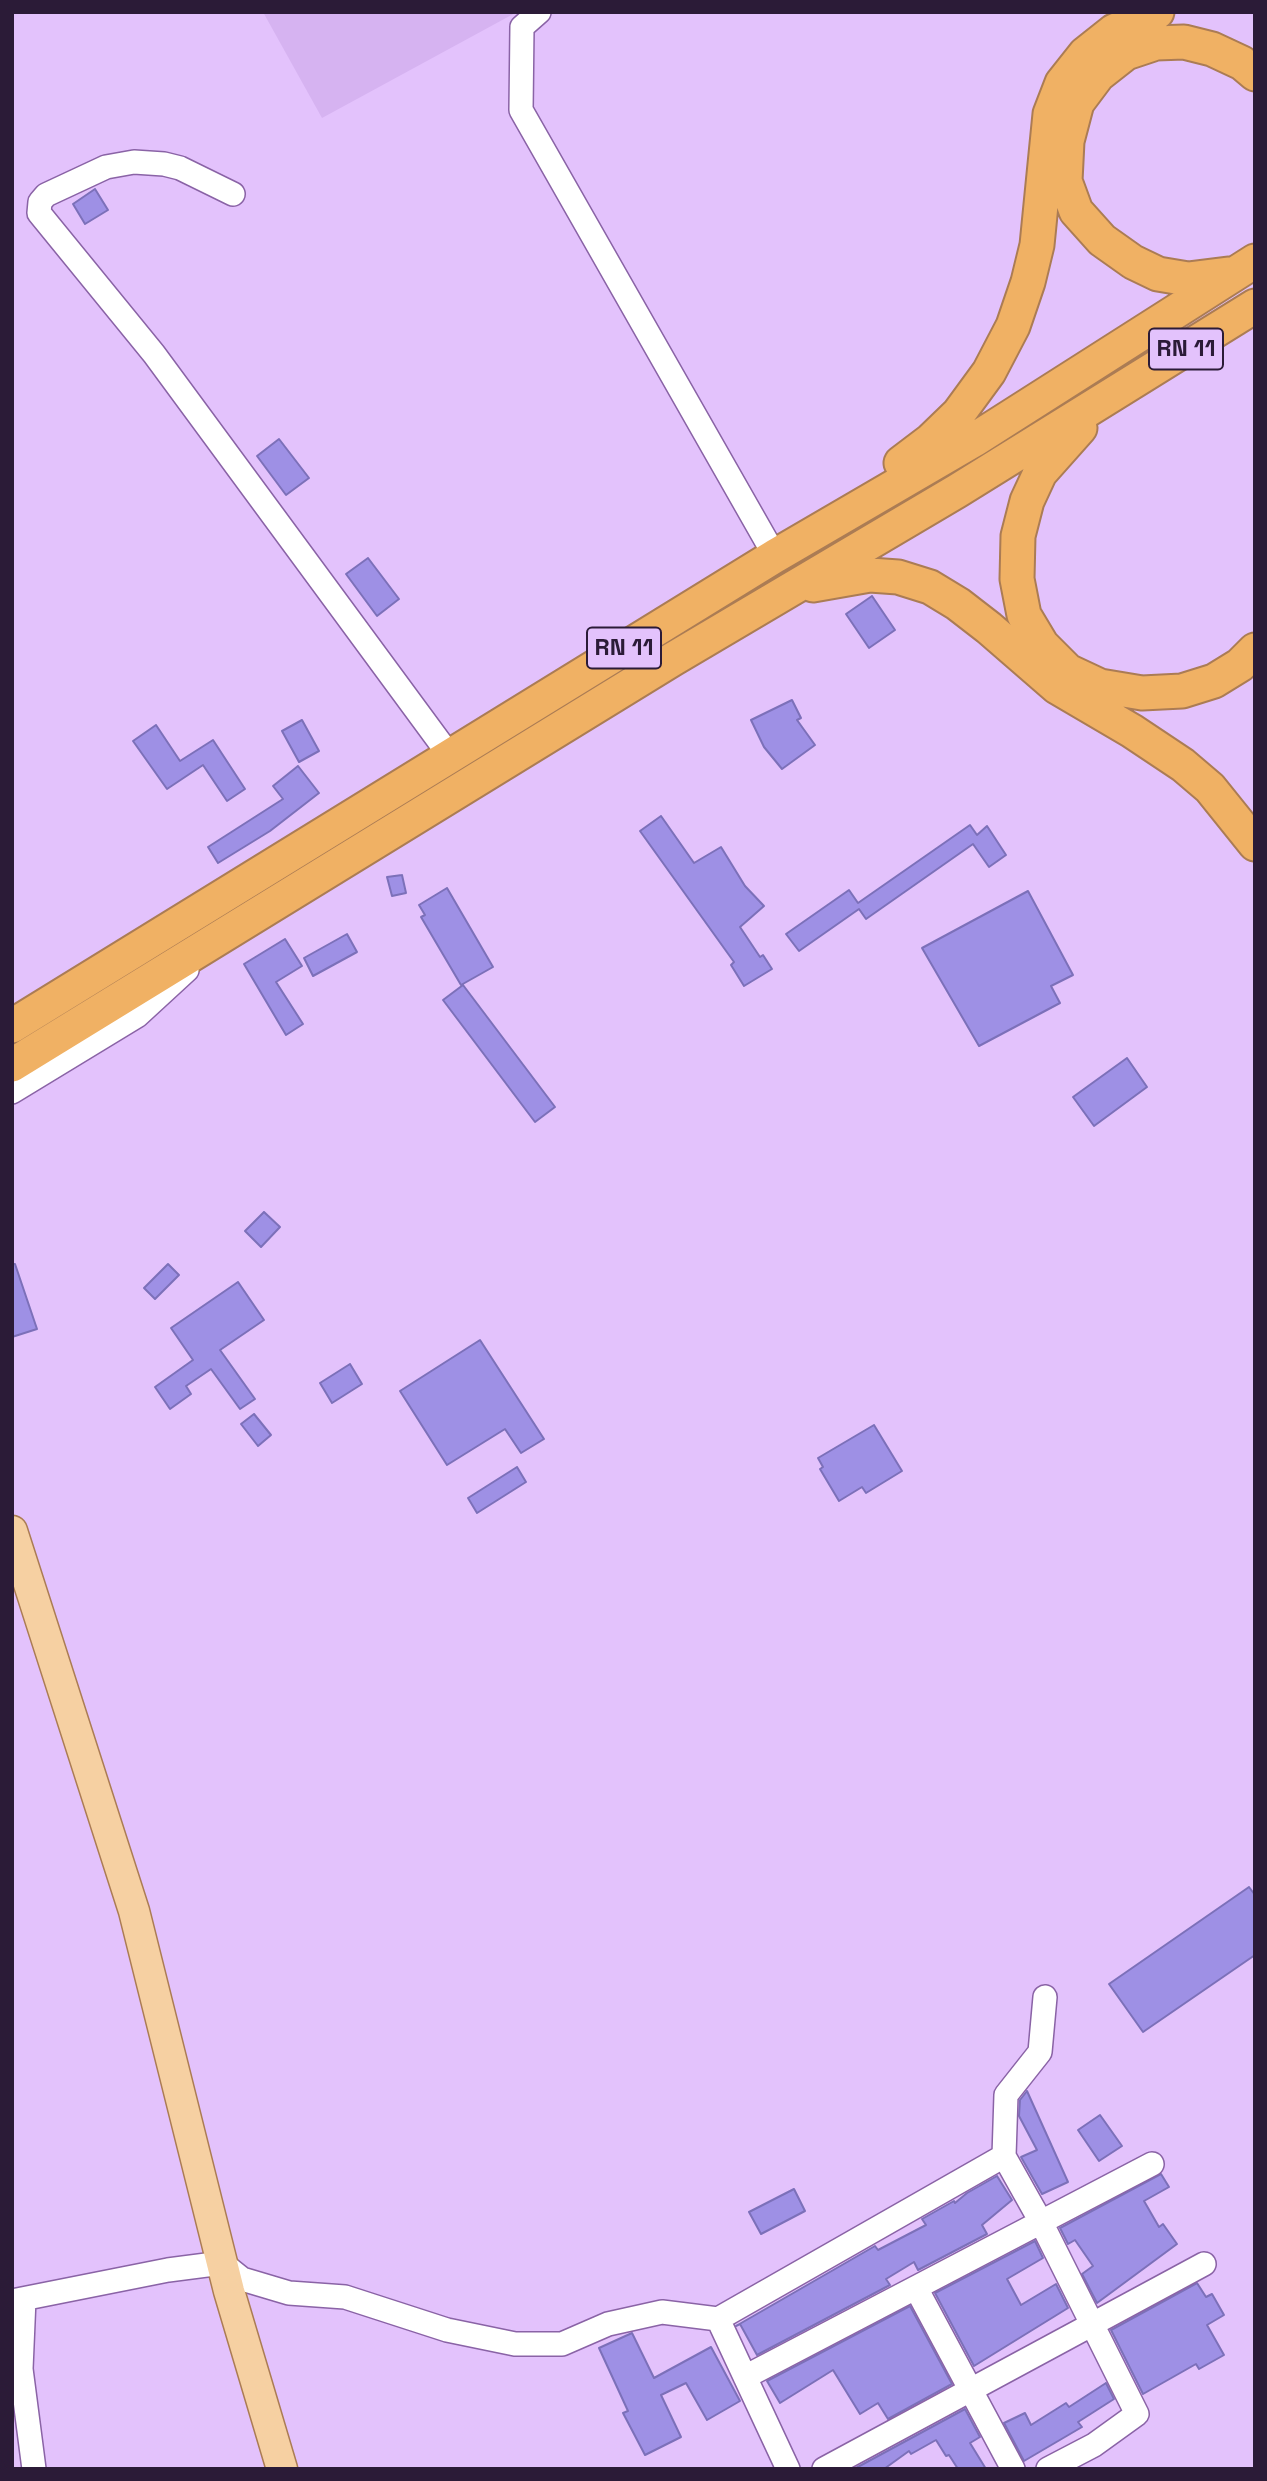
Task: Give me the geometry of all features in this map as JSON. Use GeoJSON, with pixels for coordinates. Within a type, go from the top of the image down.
{"type":"FeatureCollection","features":[{"type":"Feature","properties":{"kind":"highway"},"geometry":{"type":"LineString","coordinates":[[785,550],[930,441],[959,413],[989,372],[1013,326],[1028,282],[1041,219],[1045,146],[1050,114],[1062,83],[1084,54],[1114,31],[1157,12]]}},
{"type":"Feature","properties":{"kind":"highway"},"geometry":{"type":"LineString","coordinates":[[1246,267],[1188,279],[1158,274],[1133,262],[1102,240],[1076,211],[1065,181],[1067,141],[1077,103],[1098,75],[1126,53],[1156,43],[1184,42],[1212,49],[1242,63],[1255,74]]}},
{"type":"Feature","properties":{"kind":"highway","name":"RN 11"},"geometry":{"type":"LineString","coordinates":[[12,1026],[785,550],[974,440],[1246,267]]}},
{"type":"Feature","properties":{"kind":"highway","name":"RN 11"},"geometry":{"type":"LineString","coordinates":[[12,1065],[784,593],[957,491],[1255,306]]}},
{"type":"Feature","properties":{"kind":"highway"},"geometry":{"type":"LineString","coordinates":[[1117,392],[1067,441],[1040,474],[1027,501],[1018,536],[1017,579],[1024,615],[1042,645],[1068,671],[1100,685],[1142,693],[1182,691],[1214,681],[1240,665],[1255,650]]}},
{"type":"Feature","properties":{"kind":"highway"},"geometry":{"type":"LineString","coordinates":[[784,593],[870,575],[898,577],[930,587],[989,628],[1058,687],[1183,765],[1210,788],[1255,844]]}},
{"type":"Feature","properties":{"kind":"main road"},"geometry":{"type":"LineString","coordinates":[[12,1531],[134,1911],[222,2263],[282,2469]]}},
{"type":"Feature","properties":{"kind":"street"},"geometry":{"type":"LineString","coordinates":[[539,12],[522,27],[521,110],[785,550]]}},
{"type":"Feature","properties":{"kind":"street"},"geometry":{"type":"LineString","coordinates":[[233,194],[180,168],[134,162],[106,167],[46,195],[40,202],[39,213],[154,354],[450,756]]}},
{"type":"Feature","properties":{"kind":"street"},"geometry":{"type":"LineString","coordinates":[[12,1091],[137,1016],[231,930]]}},
{"type":"Feature","properties":{"kind":"street"},"geometry":{"type":"LineString","coordinates":[[1045,1997],[1040,2052],[1006,2095],[1004,2157],[1094,2323],[1137,2414],[1094,2445],[1048,2469]]}},
{"type":"Feature","properties":{"kind":"street"},"geometry":{"type":"LineString","coordinates":[[34,2469],[21,2369],[18,2300],[168,2270],[222,2263],[243,2279],[289,2293],[345,2297],[447,2330],[515,2344],[562,2344],[608,2324],[662,2312],[718,2319],[1004,2157]]}},
{"type":"Feature","properties":{"kind":"street"},"geometry":{"type":"LineString","coordinates":[[746,2377],[1152,2164]]}},
{"type":"Feature","properties":{"kind":"street"},"geometry":{"type":"LineString","coordinates":[[824,2469],[1204,2264]]}},
{"type":"Feature","properties":{"kind":"street"},"geometry":{"type":"LineString","coordinates":[[916,2288],[1013,2469]]}},
{"type":"Feature","properties":{"kind":"street"},"geometry":{"type":"LineString","coordinates":[[718,2319],[788,2469]]}},
{"type":"Feature","properties":{"kind":"shaded area"},"geometry":{"type":"Polygon","coordinates":[[[263,12],[517,12],[322,118],[263,12]]]}},
{"type":"Feature","properties":{"kind":"building"},"geometry":{"type":"Polygon","coordinates":[[[95,189],[108,210],[85,224],[73,204],[95,189]]]}},
{"type":"Feature","properties":{"kind":"building"},"geometry":{"type":"Polygon","coordinates":[[[279,439],[309,478],[286,495],[257,456],[279,439]]]}},
{"type":"Feature","properties":{"kind":"building"},"geometry":{"type":"Polygon","coordinates":[[[368,558],[399,599],[377,616],[346,574],[368,558]]]}},
{"type":"Feature","properties":{"kind":"building"},"geometry":{"type":"Polygon","coordinates":[[[872,596],[895,630],[869,648],[846,614],[872,596]]]}},
{"type":"Feature","properties":{"kind":"building"},"geometry":{"type":"Polygon","coordinates":[[[792,700],[801,718],[797,720],[815,745],[782,769],[764,747],[751,720],[792,700]]]}},
{"type":"Feature","properties":{"kind":"building"},"geometry":{"type":"Polygon","coordinates":[[[302,720],[319,751],[299,762],[282,731],[302,720]]]}},
{"type":"Feature","properties":{"kind":"building"},"geometry":{"type":"Polygon","coordinates":[[[156,725],[180,761],[213,740],[245,789],[227,801],[203,765],[167,789],[133,741],[156,725]]]}},
{"type":"Feature","properties":{"kind":"building"},"geometry":{"type":"Polygon","coordinates":[[[298,766],[319,793],[270,831],[218,863],[208,847],[283,799],[273,786],[298,766]]]}},
{"type":"Feature","properties":{"kind":"building"},"geometry":{"type":"Polygon","coordinates":[[[661,816],[694,863],[721,847],[745,886],[764,906],[740,927],[760,957],[763,955],[772,969],[744,986],[731,965],[734,962],[640,831],[661,816]]]}},
{"type":"Feature","properties":{"kind":"building"},"geometry":{"type":"Polygon","coordinates":[[[970,825],[977,835],[987,826],[1006,855],[989,867],[973,844],[866,919],[859,909],[799,951],[786,934],[849,890],[858,903],[970,825]]]}},
{"type":"Feature","properties":{"kind":"building"},"geometry":{"type":"Polygon","coordinates":[[[402,875],[406,893],[392,896],[387,877],[402,875]]]}},
{"type":"Feature","properties":{"kind":"building"},"geometry":{"type":"Polygon","coordinates":[[[447,888],[493,967],[461,985],[421,917],[425,915],[419,905],[447,888]]]}},
{"type":"Feature","properties":{"kind":"building"},"geometry":{"type":"Polygon","coordinates":[[[1028,891],[1073,975],[1051,986],[1060,1003],[979,1046],[922,948],[1028,891]]]}},
{"type":"Feature","properties":{"kind":"building"},"geometry":{"type":"Polygon","coordinates":[[[347,934],[357,952],[313,976],[304,958],[347,934]]]}},
{"type":"Feature","properties":{"kind":"building"},"geometry":{"type":"Polygon","coordinates":[[[285,939],[302,966],[276,982],[303,1024],[286,1035],[244,964],[285,939]]]}},
{"type":"Feature","properties":{"kind":"building"},"geometry":{"type":"Polygon","coordinates":[[[463,985],[555,1107],[535,1122],[443,1000],[463,985]]]}},
{"type":"Feature","properties":{"kind":"building"},"geometry":{"type":"Polygon","coordinates":[[[1127,1058],[1147,1087],[1094,1126],[1073,1097],[1127,1058]]]}},
{"type":"Feature","properties":{"kind":"building"},"geometry":{"type":"Polygon","coordinates":[[[264,1212],[280,1227],[261,1247],[245,1231],[264,1212]]]}},
{"type":"Feature","properties":{"kind":"building"},"geometry":{"type":"Polygon","coordinates":[[[12,1264],[15,1264],[37,1329],[12,1337],[12,1264]]]}},
{"type":"Feature","properties":{"kind":"building"},"geometry":{"type":"Polygon","coordinates":[[[168,1264],[179,1275],[155,1299],[144,1288],[168,1264]]]}},
{"type":"Feature","properties":{"kind":"building"},"geometry":{"type":"Polygon","coordinates":[[[238,1282],[264,1320],[220,1350],[255,1399],[240,1409],[211,1369],[186,1386],[191,1394],[170,1409],[155,1387],[193,1360],[171,1328],[238,1282]]]}},
{"type":"Feature","properties":{"kind":"building"},"geometry":{"type":"Polygon","coordinates":[[[480,1340],[544,1439],[521,1453],[505,1429],[447,1465],[400,1391],[480,1340]]]}},
{"type":"Feature","properties":{"kind":"building"},"geometry":{"type":"Polygon","coordinates":[[[350,1364],[362,1384],[332,1403],[320,1383],[350,1364]]]}},
{"type":"Feature","properties":{"kind":"building"},"geometry":{"type":"Polygon","coordinates":[[[254,1414],[271,1435],[258,1446],[241,1424],[254,1414]]]}},
{"type":"Feature","properties":{"kind":"building"},"geometry":{"type":"Polygon","coordinates":[[[874,1425],[902,1471],[866,1493],[862,1487],[839,1501],[820,1469],[823,1467],[818,1458],[874,1425]]]}},
{"type":"Feature","properties":{"kind":"building"},"geometry":{"type":"Polygon","coordinates":[[[517,1467],[526,1482],[477,1513],[468,1498],[517,1467]]]}},
{"type":"Feature","properties":{"kind":"building"},"geometry":{"type":"Polygon","coordinates":[[[1249,1887],[1255,1895],[1255,1955],[1143,2032],[1109,1984],[1249,1887]]]}},
{"type":"Feature","properties":{"kind":"building"},"geometry":{"type":"Polygon","coordinates":[[[1027,2091],[1068,2182],[1042,2194],[1021,2157],[1037,2150],[1019,2116],[1020,2100],[1027,2091]]]}},
{"type":"Feature","properties":{"kind":"building"},"geometry":{"type":"Polygon","coordinates":[[[1100,2115],[1122,2146],[1099,2161],[1078,2130],[1100,2115]]]}},
{"type":"Feature","properties":{"kind":"building"},"geometry":{"type":"Polygon","coordinates":[[[1161,2174],[1169,2187],[1144,2201],[1159,2227],[1163,2224],[1177,2244],[1097,2303],[1082,2274],[1093,2266],[1075,2240],[1068,2244],[1060,2228],[1161,2174]]]}},
{"type":"Feature","properties":{"kind":"building"},"geometry":{"type":"Polygon","coordinates":[[[997,2176],[1012,2200],[982,2225],[987,2234],[918,2270],[914,2262],[886,2279],[890,2285],[757,2355],[740,2324],[736,2326],[875,2246],[878,2250],[926,2225],[922,2219],[954,2201],[955,2203],[997,2176]]]}},
{"type":"Feature","properties":{"kind":"building"},"geometry":{"type":"Polygon","coordinates":[[[794,2189],[805,2211],[761,2234],[749,2212],[794,2189]]]}},
{"type":"Feature","properties":{"kind":"building"},"geometry":{"type":"Polygon","coordinates":[[[1035,2241],[1043,2258],[1007,2279],[1021,2305],[1056,2284],[1068,2308],[974,2366],[935,2293],[1035,2241]]]}},
{"type":"Feature","properties":{"kind":"building"},"geometry":{"type":"Polygon","coordinates":[[[1197,2283],[1206,2297],[1212,2294],[1224,2315],[1207,2325],[1224,2355],[1199,2369],[1196,2364],[1143,2394],[1111,2330],[1197,2283]]]}},
{"type":"Feature","properties":{"kind":"building"},"geometry":{"type":"Polygon","coordinates":[[[910,2306],[952,2384],[888,2419],[878,2403],[860,2414],[833,2370],[780,2403],[767,2381],[910,2306]]]}},
{"type":"Feature","properties":{"kind":"building"},"geometry":{"type":"Polygon","coordinates":[[[632,2333],[654,2378],[711,2347],[740,2401],[707,2420],[686,2383],[661,2395],[681,2437],[645,2455],[623,2413],[628,2411],[599,2348],[632,2333]]]}},
{"type":"Feature","properties":{"kind":"building"},"geometry":{"type":"Polygon","coordinates":[[[1106,2383],[1114,2399],[1078,2422],[1082,2427],[1024,2461],[1004,2423],[1025,2413],[1031,2425],[1066,2403],[1069,2407],[1106,2383]]]}},
{"type":"Feature","properties":{"kind":"building"},"geometry":{"type":"Polygon","coordinates":[[[965,2409],[980,2437],[970,2443],[986,2469],[958,2469],[936,2440],[911,2454],[909,2451],[884,2469],[854,2469],[965,2409]]]}}]}
